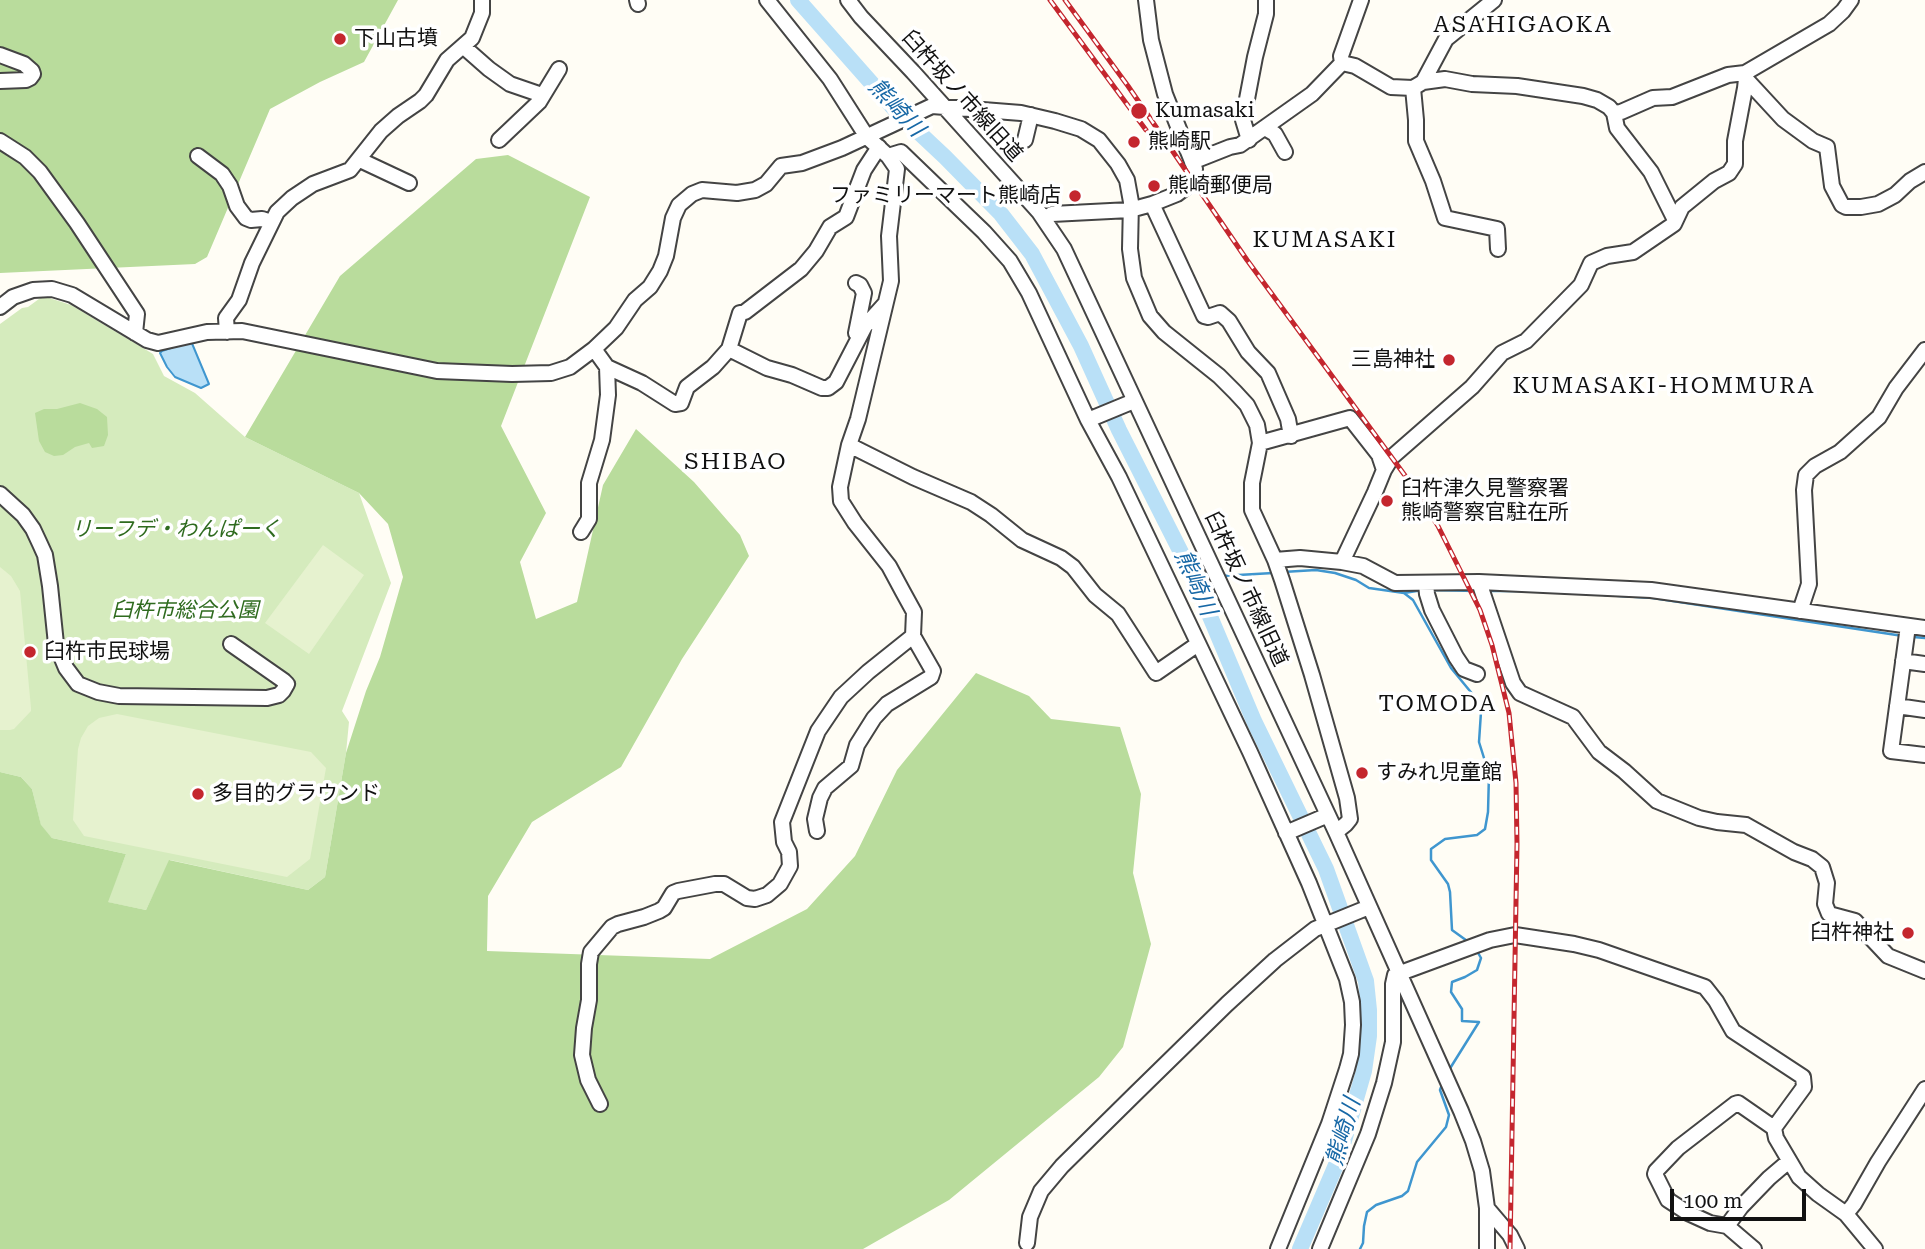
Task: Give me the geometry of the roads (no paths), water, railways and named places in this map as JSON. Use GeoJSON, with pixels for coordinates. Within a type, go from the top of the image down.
{"type":"FeatureCollection","features":[{"type":"Feature","properties":{"kind":"street"},"geometry":{"type":"LineString","coordinates":[[227,332],[226,318],[239,300],[252,263],[277,212],[313,184],[350,170],[381,131],[426,95],[447,60],[472,38],[482,13],[482,0]]}},
{"type":"Feature","properties":{"kind":"street"},"geometry":{"type":"LineString","coordinates":[[767,0],[897,169],[889,236],[891,281],[858,419],[849,445],[840,487],[841,501],[889,566],[914,612],[913,636],[933,671],[931,677],[887,704],[874,718],[857,746],[851,766],[825,788],[815,819],[817,831]]}},
{"type":"Feature","properties":{"kind":"street","name":"臼杵坂ノ市線旧道"},"geometry":{"type":"LineString","coordinates":[[848,0],[938,106],[1044,219],[1064,250],[1101,326],[1131,402],[1222,587],[1324,816],[1336,832],[1365,908],[1399,973],[1448,1083],[1478,1155],[1487,1208],[1487,1249]]}},
{"type":"Feature","properties":{"kind":"street"},"geometry":{"type":"LineString","coordinates":[[1044,219],[1052,214],[1130,210],[1152,204],[1189,186],[1194,176],[1195,169],[1165,94],[1146,0]]}},
{"type":"Feature","properties":{"kind":"street"},"geometry":{"type":"LineString","coordinates":[[1249,140],[1243,120],[1266,14],[1266,0]]}},
{"type":"Feature","properties":{"kind":"street"},"geometry":{"type":"LineString","coordinates":[[1342,63],[1341,56],[1361,0]]}},
{"type":"Feature","properties":{"kind":"street"},"geometry":{"type":"LineString","coordinates":[[1494,0],[1446,39],[1418,85],[1416,141],[1445,219],[1497,229],[1498,249]]}},
{"type":"Feature","properties":{"kind":"street"},"geometry":{"type":"LineString","coordinates":[[1614,113],[1653,99],[1672,97],[1728,75],[1745,76],[1821,29],[1843,11],[1851,0]]}},
{"type":"Feature","properties":{"kind":"street"},"geometry":{"type":"LineString","coordinates":[[464,47],[488,69],[510,84],[559,100]]}},
{"type":"Feature","properties":{"kind":"street"},"geometry":{"type":"LineString","coordinates":[[0,55],[24,64],[33,74],[26,80],[0,81]]}},
{"type":"Feature","properties":{"kind":"street"},"geometry":{"type":"LineString","coordinates":[[1192,162],[1249,140],[1312,93],[1342,63]]}},
{"type":"Feature","properties":{"kind":"street"},"geometry":{"type":"LineString","coordinates":[[1342,63],[1354,66],[1391,87],[1445,79],[1472,84],[1517,86],[1597,100],[1614,113],[1617,128],[1651,172],[1675,220]]}},
{"type":"Feature","properties":{"kind":"street"},"geometry":{"type":"LineString","coordinates":[[499,140],[538,102],[559,69]]}},
{"type":"Feature","properties":{"kind":"street"},"geometry":{"type":"LineString","coordinates":[[1745,76],[1783,119],[1813,141],[1827,146],[1832,186],[1842,205],[1861,207],[1878,204],[1895,195],[1925,172]]}},
{"type":"Feature","properties":{"kind":"street"},"geometry":{"type":"LineString","coordinates":[[1342,562],[1392,457],[1472,387],[1502,353],[1526,341],[1581,285],[1591,263],[1607,256],[1633,252],[1674,224],[1682,207],[1728,173],[1735,164],[1735,141],[1745,76]]}},
{"type":"Feature","properties":{"kind":"street"},"geometry":{"type":"LineString","coordinates":[[0,307],[13,297],[33,290],[52,289],[72,295],[147,340],[158,343],[207,332],[242,331],[437,371],[551,373],[570,367],[594,349],[616,328],[635,300],[650,287],[666,256],[673,218],[680,205],[692,194],[702,190],[737,193],[755,190],[766,184],[780,166],[802,163],[938,106],[1003,110],[1081,129],[1099,140],[1127,180],[1130,189],[1130,249],[1134,278],[1150,316],[1164,332],[1219,376],[1247,405],[1256,425],[1260,443],[1252,483],[1252,510],[1282,580],[1347,798],[1350,818],[1336,832]]}},
{"type":"Feature","properties":{"kind":"street"},"geometry":{"type":"LineString","coordinates":[[1025,140],[1030,117]]}},
{"type":"Feature","properties":{"kind":"street"},"geometry":{"type":"LineString","coordinates":[[1265,128],[1275,134],[1285,152]]}},
{"type":"Feature","properties":{"kind":"street"},"geometry":{"type":"LineString","coordinates":[[0,141],[25,157],[40,172],[77,223],[137,314],[135,333]]}},
{"type":"Feature","properties":{"kind":"street"},"geometry":{"type":"LineString","coordinates":[[594,349],[607,367],[642,383],[678,405],[681,403],[687,387],[713,367],[729,349],[740,313],[796,274],[816,251],[830,228],[847,215],[864,170],[884,151],[901,152],[984,232],[1010,261],[1028,292],[1119,477],[1288,832],[1350,991],[1353,1025],[1351,1054],[1329,1124],[1278,1249]]}},
{"type":"Feature","properties":{"kind":"street"},"geometry":{"type":"LineString","coordinates":[[198,156],[219,170],[226,179],[237,206],[246,218],[271,222]]}},
{"type":"Feature","properties":{"kind":"street"},"geometry":{"type":"LineString","coordinates":[[360,160],[409,183]]}},
{"type":"Feature","properties":{"kind":"street"},"geometry":{"type":"LineString","coordinates":[[1152,204],[1204,316],[1220,313],[1229,321],[1248,352],[1268,373],[1288,419],[1291,436]]}},
{"type":"Feature","properties":{"kind":"street"},"geometry":{"type":"LineString","coordinates":[[855,345],[864,293],[856,283]]}},
{"type":"Feature","properties":{"kind":"street"},"geometry":{"type":"LineString","coordinates":[[729,349],[766,368],[828,388],[836,383],[870,318],[884,305]]}},
{"type":"Feature","properties":{"kind":"street"},"geometry":{"type":"LineString","coordinates":[[1800,611],[1809,584],[1804,490],[1806,475],[1815,466],[1840,452],[1879,417],[1896,388],[1925,351]]}},
{"type":"Feature","properties":{"kind":"street"},"geometry":{"type":"LineString","coordinates":[[581,532],[589,519],[589,483],[602,440],[608,395],[607,367]]}},
{"type":"Feature","properties":{"kind":"street"},"geometry":{"type":"LineString","coordinates":[[1089,420],[1131,402]]}},
{"type":"Feature","properties":{"kind":"street"},"geometry":{"type":"LineString","coordinates":[[1260,443],[1350,418],[1379,455],[1384,470]]}},
{"type":"Feature","properties":{"kind":"street"},"geometry":{"type":"LineString","coordinates":[[849,445],[971,502],[1022,540],[1073,566],[1095,595],[1118,614],[1156,673],[1198,644]]}},
{"type":"Feature","properties":{"kind":"street"},"geometry":{"type":"LineString","coordinates":[[0,494],[23,514],[45,555],[56,644],[61,659],[78,684],[119,696],[267,698],[283,691],[287,684],[284,681],[231,644]]}},
{"type":"Feature","properties":{"kind":"street"},"geometry":{"type":"LineString","coordinates":[[1275,562],[1300,558],[1342,562],[1363,566],[1395,583],[1426,588],[1651,590],[1800,611],[1908,632],[1925,628]]}},
{"type":"Feature","properties":{"kind":"street"},"geometry":{"type":"LineString","coordinates":[[1426,588],[1432,610],[1456,657],[1464,669],[1477,674]]}},
{"type":"Feature","properties":{"kind":"street"},"geometry":{"type":"LineString","coordinates":[[1480,588],[1513,683],[1520,693],[1573,717],[1599,752],[1657,801],[1699,818],[1746,825],[1812,859],[1822,867],[1827,883],[1825,904],[1829,914],[1855,921],[1888,956],[1925,971]]}},
{"type":"Feature","properties":{"kind":"street"},"geometry":{"type":"LineString","coordinates":[[1908,632],[1891,751],[1925,755]]}},
{"type":"Feature","properties":{"kind":"street"},"geometry":{"type":"LineString","coordinates":[[600,1104],[588,1080],[582,1055],[589,1000],[591,952],[612,927],[659,911],[664,908],[669,897],[678,891],[723,884],[747,898],[755,899],[767,895],[780,884],[790,866],[782,822],[818,731],[841,697],[913,636]]}},
{"type":"Feature","properties":{"kind":"street"},"geometry":{"type":"LineString","coordinates":[[1903,661],[1925,664]]}},
{"type":"Feature","properties":{"kind":"street"},"geometry":{"type":"LineString","coordinates":[[1897,706],[1925,710]]}},
{"type":"Feature","properties":{"kind":"street"},"geometry":{"type":"LineString","coordinates":[[1288,832],[1324,816]]}},
{"type":"Feature","properties":{"kind":"street"},"geometry":{"type":"LineString","coordinates":[[1027,1243],[1030,1217],[1041,1191],[1062,1166],[1275,960],[1315,929],[1365,908]]}},
{"type":"Feature","properties":{"kind":"street"},"geometry":{"type":"LineString","coordinates":[[1320,1249],[1368,1134],[1384,1083],[1393,1042],[1394,978],[1399,973],[1473,946],[1515,935],[1574,944],[1599,950],[1705,988],[1716,1001],[1733,1031],[1803,1077],[1804,1087],[1774,1128]]}},
{"type":"Feature","properties":{"kind":"street"},"geometry":{"type":"LineString","coordinates":[[1846,1214],[1925,1088]]}},
{"type":"Feature","properties":{"kind":"street"},"geometry":{"type":"LineString","coordinates":[[1754,1249],[1727,1226],[1710,1223],[1668,1200],[1655,1174],[1678,1148],[1738,1103],[1774,1128],[1776,1138],[1804,1182],[1846,1214],[1875,1249]]}},
{"type":"Feature","properties":{"kind":"street"},"geometry":{"type":"LineString","coordinates":[[1727,1226],[1741,1206],[1789,1161]]}},
{"type":"Feature","properties":{"kind":"street"},"geometry":{"type":"LineString","coordinates":[[1487,1208],[1510,1235],[1517,1249]]}},
{"type":"Feature","properties":{"kind":"water"},"geometry":{"type":"Polygon","coordinates":[[[191,341],[209,384],[201,388],[175,377],[160,353],[191,341]]]}},
{"type":"Feature","properties":{"kind":"waterway","name":"熊崎川"},"geometry":{"type":"LineString","coordinates":[[798,0],[897,112],[1001,214],[1032,254],[1081,346],[1119,430],[1193,576],[1254,721],[1326,869],[1366,981],[1369,1036],[1364,1071],[1339,1158],[1300,1249]]}},
{"type":"Feature","properties":{"kind":"waterway"},"geometry":{"type":"LineString","coordinates":[[1283,572],[1316,570],[1356,580],[1369,588],[1404,593],[1423,590]]}},
{"type":"Feature","properties":{"kind":"waterway"},"geometry":{"type":"LineString","coordinates":[[1221,576],[1273,573]]}},
{"type":"Feature","properties":{"kind":"waterway"},"geometry":{"type":"LineString","coordinates":[[1193,576],[1210,576]]}},
{"type":"Feature","properties":{"kind":"waterway"},"geometry":{"type":"LineString","coordinates":[[1433,590],[1475,591]]}},
{"type":"Feature","properties":{"kind":"waterway"},"geometry":{"type":"LineString","coordinates":[[1489,591],[1521,591]]}},
{"type":"Feature","properties":{"kind":"waterway"},"geometry":{"type":"LineString","coordinates":[[1404,593],[1413,600],[1451,668],[1479,702],[1481,712],[1479,742],[1489,774],[1485,829],[1477,835],[1445,839],[1431,849],[1431,860],[1448,884],[1452,930],[1470,943]]}},
{"type":"Feature","properties":{"kind":"waterway"},"geometry":{"type":"LineString","coordinates":[[1604,595],[1653,598],[1903,636]]}},
{"type":"Feature","properties":{"kind":"waterway"},"geometry":{"type":"LineString","coordinates":[[1913,637],[1925,638]]}},
{"type":"Feature","properties":{"kind":"waterway"},"geometry":{"type":"LineString","coordinates":[[1449,1070],[1479,1022],[1462,1021],[1462,1009],[1451,992],[1452,982],[1477,970],[1481,958],[1477,951]]}},
{"type":"Feature","properties":{"kind":"waterway"},"geometry":{"type":"LineString","coordinates":[[1360,1249],[1367,1212],[1376,1205],[1402,1196],[1408,1191],[1417,1162],[1446,1127],[1449,1115],[1440,1090],[1443,1082]]}},
{"type":"Feature","properties":{"kind":"railway"},"geometry":{"type":"LineString","coordinates":[[1050,0],[1146,130]]}},
{"type":"Feature","properties":{"kind":"railway"},"geometry":{"type":"LineString","coordinates":[[1065,0],[1128,86],[1247,260],[1409,481],[1438,526],[1480,610],[1509,713],[1516,783],[1510,1249]]}},
{"type":"Feature","properties":{"kind":"place","name":"下山古墳"},"geometry":{"type":"Point","coordinates":[340,39]}},
{"type":"Feature","properties":{"kind":"place","name":"Kumasaki"},"geometry":{"type":"Point","coordinates":[1139,111]}},
{"type":"Feature","properties":{"kind":"place","name":"熊崎駅"},"geometry":{"type":"Point","coordinates":[1134,142]}},
{"type":"Feature","properties":{"kind":"place","name":"熊崎郵便局"},"geometry":{"type":"Point","coordinates":[1154,186]}},
{"type":"Feature","properties":{"kind":"place","name":"ファミリーマート熊崎店"},"geometry":{"type":"Point","coordinates":[1075,196]}},
{"type":"Feature","properties":{"kind":"place","name":"三島神社"},"geometry":{"type":"Point","coordinates":[1449,360]}},
{"type":"Feature","properties":{"kind":"place","name":"臼杵津久見警察署 熊崎警察官駐在所"},"geometry":{"type":"Point","coordinates":[1387,501]}},
{"type":"Feature","properties":{"kind":"place","name":"臼杵市民球場"},"geometry":{"type":"Point","coordinates":[30,652]}},
{"type":"Feature","properties":{"kind":"place","name":"すみれ児童館"},"geometry":{"type":"Point","coordinates":[1362,773]}},
{"type":"Feature","properties":{"kind":"place","name":"多目的グラウンド"},"geometry":{"type":"Point","coordinates":[198,794]}},
{"type":"Feature","properties":{"kind":"place","name":"臼杵神社"},"geometry":{"type":"Point","coordinates":[1908,933]}},
{"type":"Feature","properties":{"kind":"district","name":"ASAHIGAOKA"},"geometry":{"type":"Point","coordinates":[1523,25]}},
{"type":"Feature","properties":{"kind":"district","name":"KUMASAKI"},"geometry":{"type":"Point","coordinates":[1325,240]}},
{"type":"Feature","properties":{"kind":"district","name":"KUMASAKI-HOMMURA"},"geometry":{"type":"Point","coordinates":[1664,386]}},
{"type":"Feature","properties":{"kind":"district","name":"SHIBAO"},"geometry":{"type":"Point","coordinates":[736,462]}},
{"type":"Feature","properties":{"kind":"district","name":"TOMODA"},"geometry":{"type":"Point","coordinates":[1438,704]}},
{"type":"Feature","properties":{"kind":"park label","name":"リーフデ・わんぱーく"},"geometry":{"type":"Point","coordinates":[176,530]}},
{"type":"Feature","properties":{"kind":"park label","name":"臼杵市総合公園"},"geometry":{"type":"Point","coordinates":[185,611]}}]}
